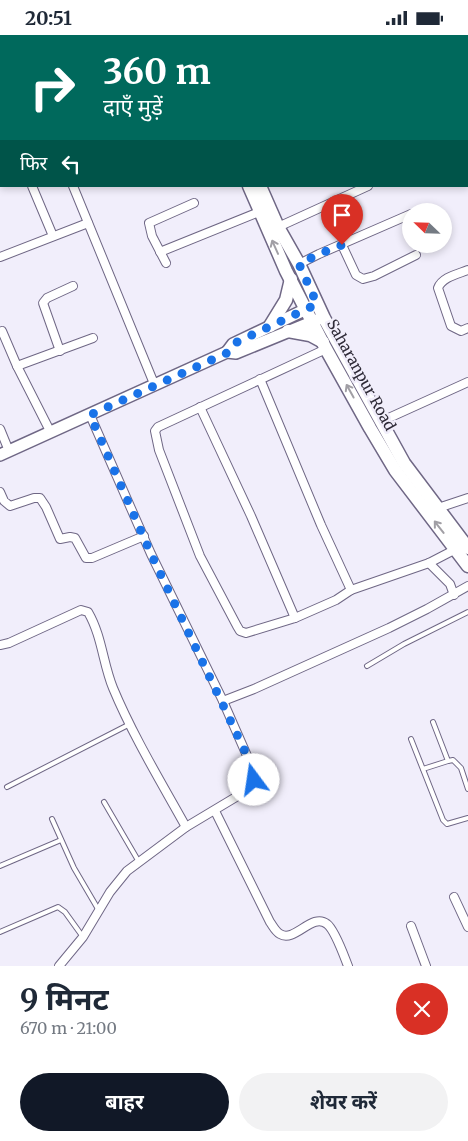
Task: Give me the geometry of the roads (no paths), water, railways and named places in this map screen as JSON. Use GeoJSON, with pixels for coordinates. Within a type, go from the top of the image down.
{"type":"FeatureCollection","features":[{"type":"Feature","properties":{"kind":"main road","name":"Saharanpur Road"},"geometry":{"type":"LineString","coordinates":[[249,187],[259,212],[291,279],[312,307]]}},
{"type":"Feature","properties":{"kind":"main road","name":"Saharanpur Road"},"geometry":{"type":"LineString","coordinates":[[260,187],[278,227],[299,264],[312,307],[318,320],[382,421],[400,466],[438,508],[462,548],[468,566]]}},
{"type":"Feature","properties":{"kind":"main road"},"geometry":{"type":"LineString","coordinates":[[270,326],[286,300],[291,279]]}},
{"type":"Feature","properties":{"kind":"main road","name":"Saharanpur Road"},"geometry":{"type":"LineString","coordinates":[[318,320],[324,346],[400,466],[462,548]]}},
{"type":"Feature","properties":{"kind":"main road"},"geometry":{"type":"LineString","coordinates":[[288,331],[310,335],[324,346]]}},
{"type":"Feature","properties":{"kind":"street"},"geometry":{"type":"LineString","coordinates":[[32,187],[53,236]]}},
{"type":"Feature","properties":{"kind":"street"},"geometry":{"type":"LineString","coordinates":[[73,187],[155,386]]}},
{"type":"Feature","properties":{"kind":"street"},"geometry":{"type":"LineString","coordinates":[[278,227],[366,187]]}},
{"type":"Feature","properties":{"kind":"street"},"geometry":{"type":"LineString","coordinates":[[166,263],[152,236],[149,223],[194,203]]}},
{"type":"Feature","properties":{"kind":"street"},"geometry":{"type":"LineString","coordinates":[[160,252],[259,212]]}},
{"type":"Feature","properties":{"kind":"street"},"geometry":{"type":"LineString","coordinates":[[299,264],[402,218]]}},
{"type":"Feature","properties":{"kind":"street"},"geometry":{"type":"LineString","coordinates":[[0,257],[88,223]]}},
{"type":"Feature","properties":{"kind":"street"},"geometry":{"type":"LineString","coordinates":[[342,245],[356,275],[362,279],[374,276],[416,255]]}},
{"type":"Feature","properties":{"kind":"street"},"geometry":{"type":"LineString","coordinates":[[468,270],[443,280],[438,285],[438,288],[451,326],[461,331],[468,328]]}},
{"type":"Feature","properties":{"kind":"street"},"geometry":{"type":"LineString","coordinates":[[60,351],[43,303],[44,300],[73,287]]}},
{"type":"Feature","properties":{"kind":"street"},"geometry":{"type":"LineString","coordinates":[[227,353],[233,344],[312,307]]}},
{"type":"Feature","properties":{"kind":"street"},"geometry":{"type":"LineString","coordinates":[[0,429],[4,453],[227,353],[236,353],[318,320]]}},
{"type":"Feature","properties":{"kind":"street"},"geometry":{"type":"LineString","coordinates":[[2,331],[17,366],[50,431]]}},
{"type":"Feature","properties":{"kind":"street"},"geometry":{"type":"LineString","coordinates":[[17,366],[93,338]]}},
{"type":"Feature","properties":{"kind":"street"},"geometry":{"type":"LineString","coordinates":[[324,346],[260,379],[158,427],[155,431],[159,450],[200,556],[237,626],[243,633],[295,619],[336,600],[351,590],[429,563],[462,548]]}},
{"type":"Feature","properties":{"kind":"street"},"geometry":{"type":"LineString","coordinates":[[260,379],[321,525],[351,590]]}},
{"type":"Feature","properties":{"kind":"street"},"geometry":{"type":"LineString","coordinates":[[382,421],[468,382]]}},
{"type":"Feature","properties":{"kind":"street"},"geometry":{"type":"LineString","coordinates":[[200,407],[252,516],[295,619]]}},
{"type":"Feature","properties":{"kind":"street"},"geometry":{"type":"LineString","coordinates":[[59,966],[83,937],[98,909],[120,878],[186,827],[246,791],[255,774],[223,701],[151,554],[90,415]]}},
{"type":"Feature","properties":{"kind":"street"},"geometry":{"type":"LineString","coordinates":[[0,492],[4,501],[10,506],[34,498],[40,498],[60,539],[70,537],[75,539],[86,558],[92,558],[144,536]]}},
{"type":"Feature","properties":{"kind":"street"},"geometry":{"type":"LineString","coordinates":[[438,508],[468,498]]}},
{"type":"Feature","properties":{"kind":"street"},"geometry":{"type":"LineString","coordinates":[[429,563],[450,584],[454,595]]}},
{"type":"Feature","properties":{"kind":"street"},"geometry":{"type":"LineString","coordinates":[[223,701],[334,653],[454,595],[468,586]]}},
{"type":"Feature","properties":{"kind":"street"},"geometry":{"type":"LineString","coordinates":[[0,645],[9,643],[72,614],[85,610],[88,612],[94,625],[109,679],[130,724],[186,827]]}},
{"type":"Feature","properties":{"kind":"street"},"geometry":{"type":"LineString","coordinates":[[215,811],[276,931],[282,936],[289,935],[322,921],[329,925],[348,966]]}},
{"type":"Feature","properties":{"kind":"street"},"geometry":{"type":"LineString","coordinates":[[454,897],[468,927]]}},
{"type":"Feature","properties":{"kind":"street"},"geometry":{"type":"LineString","coordinates":[[411,926],[426,966]]}},
{"type":"Feature","properties":{"kind":"lane"},"geometry":{"type":"LineString","coordinates":[[367,666],[404,644],[468,613]]}},
{"type":"Feature","properties":{"kind":"lane"},"geometry":{"type":"LineString","coordinates":[[433,722],[448,761]]}},
{"type":"Feature","properties":{"kind":"lane"},"geometry":{"type":"LineString","coordinates":[[7,787],[130,724]]}},
{"type":"Feature","properties":{"kind":"lane"},"geometry":{"type":"LineString","coordinates":[[411,739],[445,823],[451,824],[468,818]]}},
{"type":"Feature","properties":{"kind":"lane"},"geometry":{"type":"LineString","coordinates":[[423,769],[453,760],[459,765],[468,789]]}},
{"type":"Feature","properties":{"kind":"lane"},"geometry":{"type":"LineString","coordinates":[[104,801],[139,862]]}},
{"type":"Feature","properties":{"kind":"lane"},"geometry":{"type":"LineString","coordinates":[[52,819],[74,868],[98,909]]}},
{"type":"Feature","properties":{"kind":"lane"},"geometry":{"type":"LineString","coordinates":[[0,866],[61,840]]}},
{"type":"Feature","properties":{"kind":"lane"},"geometry":{"type":"LineString","coordinates":[[0,932],[58,907],[65,912],[83,937]]}}]}
